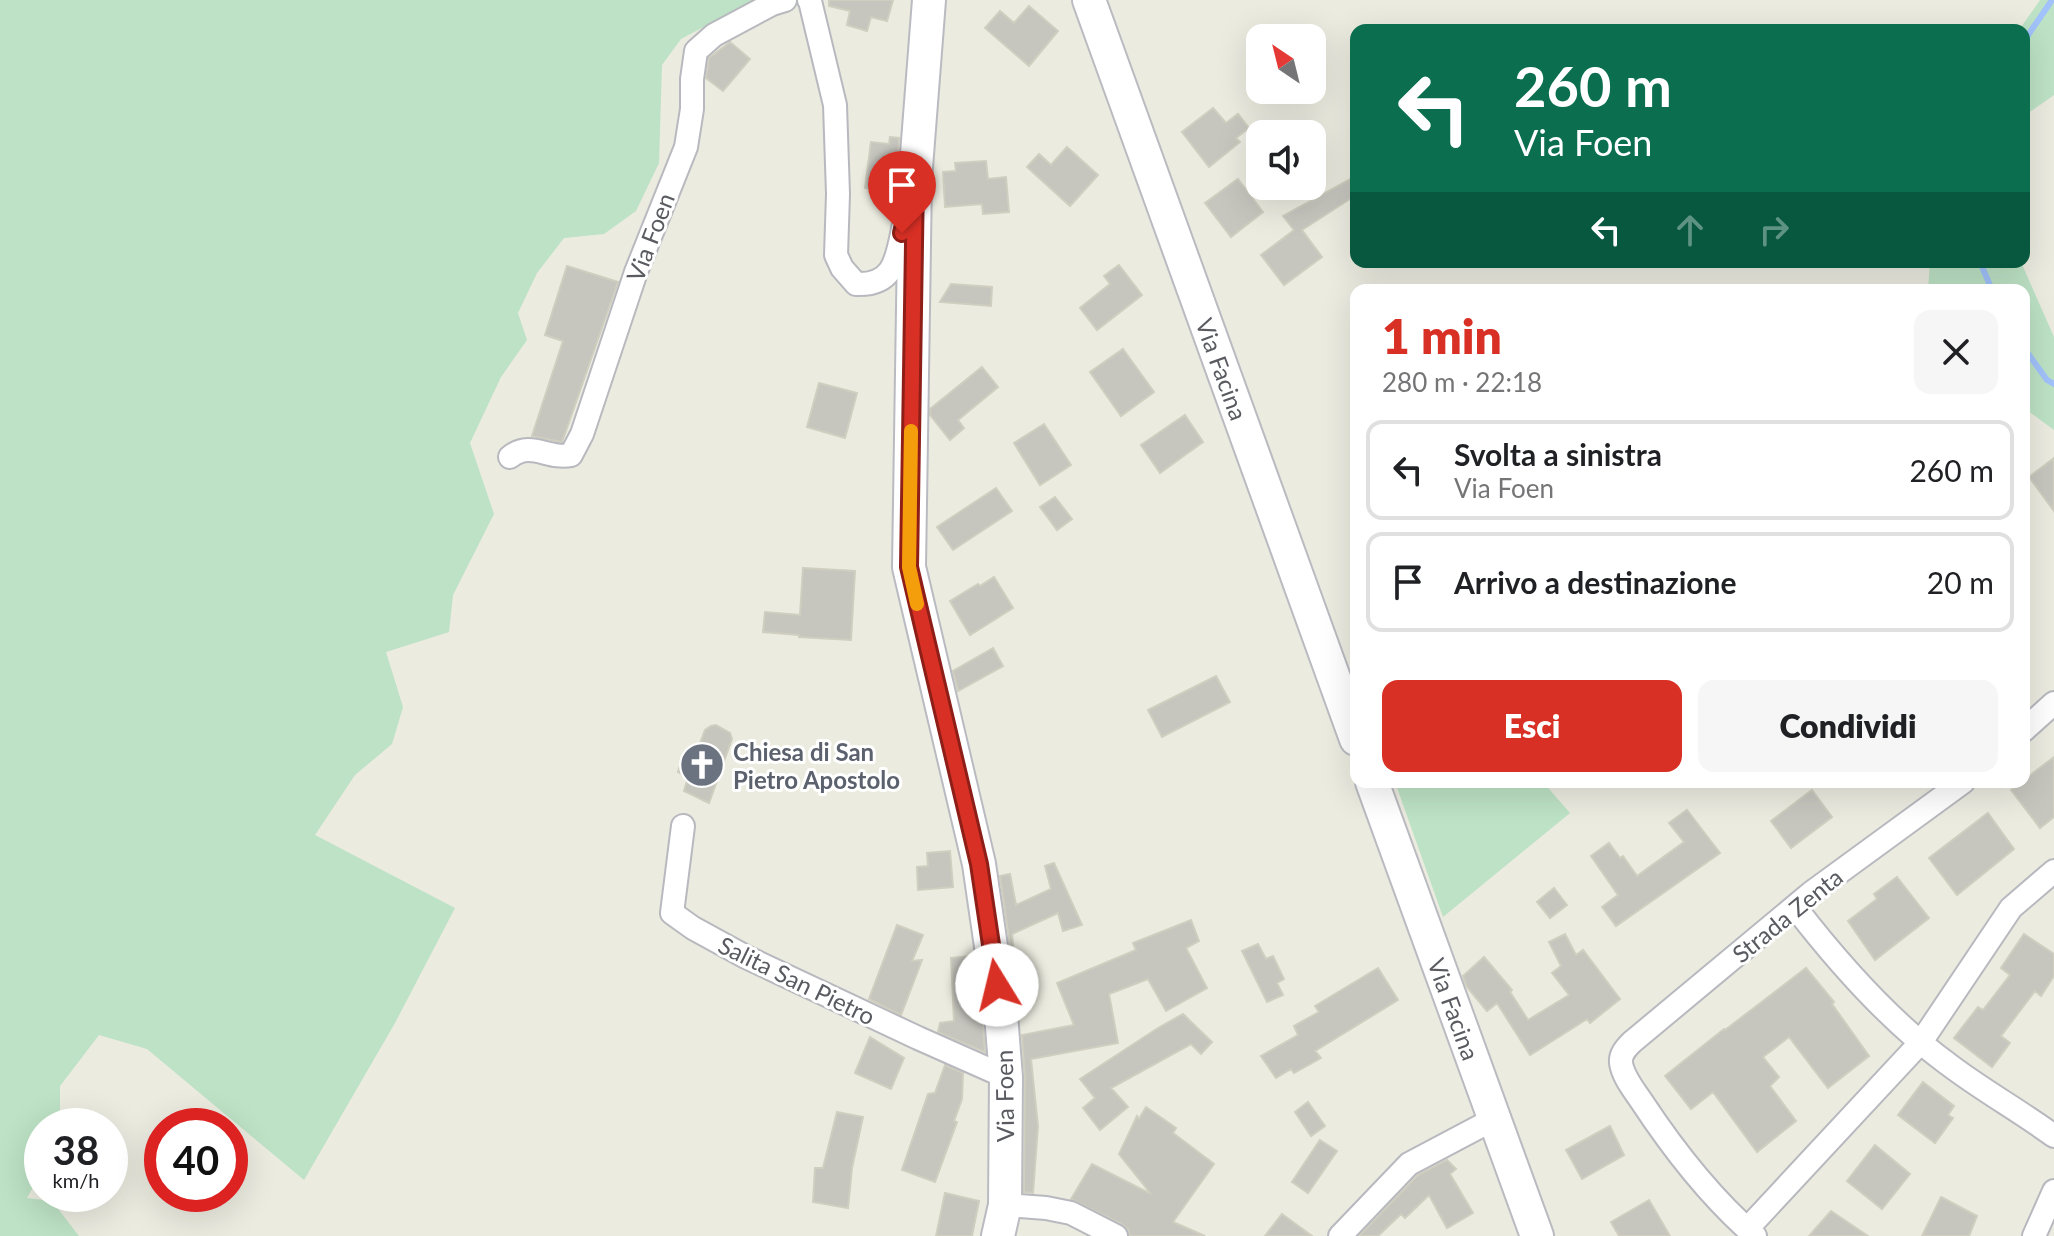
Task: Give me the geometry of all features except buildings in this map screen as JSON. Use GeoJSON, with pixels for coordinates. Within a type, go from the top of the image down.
{"type":"FeatureCollection","features":[{"type":"Feature","properties":{"kind":"main road","name":"Via Foen"},"geometry":{"type":"LineString","coordinates":[[929,0],[915,180],[909,567],[979,864],[1001,1015],[1006,1077],[1002,1221]]}},
{"type":"Feature","properties":{"kind":"main road","name":"Via Facina"},"geometry":{"type":"LineString","coordinates":[[1089,0],[1350,722]]}},
{"type":"Feature","properties":{"kind":"main road","name":"Via Facina"},"geometry":{"type":"LineString","coordinates":[[1374,788],[1537,1236]]}},
{"type":"Feature","properties":{"kind":"street","name":"Via Foen"},"geometry":{"type":"LineString","coordinates":[[510,457],[519,450],[561,457],[571,455],[582,434],[636,272],[686,147],[696,51],[714,35],[785,0]]}},
{"type":"Feature","properties":{"kind":"street","name":"Via Foen"},"geometry":{"type":"LineString","coordinates":[[809,0],[835,105],[838,194],[836,255],[842,268],[856,284],[872,285],[882,279],[896,260],[915,180]]}},
{"type":"Feature","properties":{"kind":"street"},"geometry":{"type":"LineString","coordinates":[[2030,725],[2054,703]]}},
{"type":"Feature","properties":{"kind":"street","name":"Strada Zenta"},"geometry":{"type":"LineString","coordinates":[[1751,1233],[1705,1188],[1672,1147],[1624,1073],[1621,1058],[1632,1042],[1811,893],[1955,788]]}},
{"type":"Feature","properties":{"kind":"street","name":"Salita San Pietro"},"geometry":{"type":"LineString","coordinates":[[683,826],[672,913],[746,957],[1006,1077]]}},
{"type":"Feature","properties":{"kind":"street"},"geometry":{"type":"LineString","coordinates":[[1751,1233],[1921,1042],[2011,908],[2054,871]]}},
{"type":"Feature","properties":{"kind":"street"},"geometry":{"type":"LineString","coordinates":[[1795,907],[1850,974],[1921,1042],[1947,1064],[2054,1136]]}},
{"type":"Feature","properties":{"kind":"street"},"geometry":{"type":"LineString","coordinates":[[1340,1236],[1409,1164],[1494,1119]]}},
{"type":"Feature","properties":{"kind":"street"},"geometry":{"type":"LineString","coordinates":[[2034,1236],[2054,1191]]}},
{"type":"Feature","properties":{"kind":"street","name":"Via Foen"},"geometry":{"type":"LineString","coordinates":[[1002,1221],[1046,1208],[1071,1213],[1116,1236]]}},
{"type":"Feature","properties":{"kind":"green space"},"geometry":{"type":"Polygon","coordinates":[[[0,0],[754,0],[681,39],[662,65],[659,163],[636,211],[604,234],[564,238],[537,273],[518,313],[527,340],[501,377],[470,443],[494,514],[453,595],[449,632],[386,652],[403,707],[392,744],[355,775],[315,835],[455,908],[395,1023],[304,1180],[248,1133],[248,1108],[218,1108],[147,1049],[99,1035],[60,1086],[60,1108],[24,1108],[24,1212],[60,1212],[79,1236],[0,1236],[0,0]]]}},
{"type":"Feature","properties":{"kind":"green space"},"geometry":{"type":"Polygon","coordinates":[[[2040,0],[2054,0],[2054,95],[2030,112],[2030,24],[2023,24],[2040,0]]]}},
{"type":"Feature","properties":{"kind":"green space"},"geometry":{"type":"Polygon","coordinates":[[[1930,268],[2024,268],[2054,337],[2054,430],[2030,412],[2030,284],[1928,284],[1930,268]]]}},
{"type":"Feature","properties":{"kind":"green space"},"geometry":{"type":"Polygon","coordinates":[[[1397,788],[1548,788],[1570,813],[1443,917],[1397,788]]]}},
{"type":"Feature","properties":{"kind":"waterway"},"geometry":{"type":"LineString","coordinates":[[2030,32],[2052,0]]}},
{"type":"Feature","properties":{"kind":"waterway"},"geometry":{"type":"LineString","coordinates":[[1983,268],[1989,284]]}},
{"type":"Feature","properties":{"kind":"waterway"},"geometry":{"type":"LineString","coordinates":[[2030,356],[2047,380],[2054,384]]}},
{"type":"Feature","properties":{"kind":"slow traffic"},"geometry":{"type":"LineString","coordinates":[[911,431],[909,567],[917,604]]}},
{"type":"Feature","properties":{"kind":"place","name":"Chiesa di San Pietro Apostolo"},"geometry":{"type":"Point","coordinates":[702,765]}},
{"type":"Feature","properties":{"kind":"route"},"geometry":{"type":"LineString","coordinates":[[902,233],[915,180],[909,567],[979,864],[997,985]]}}]}
